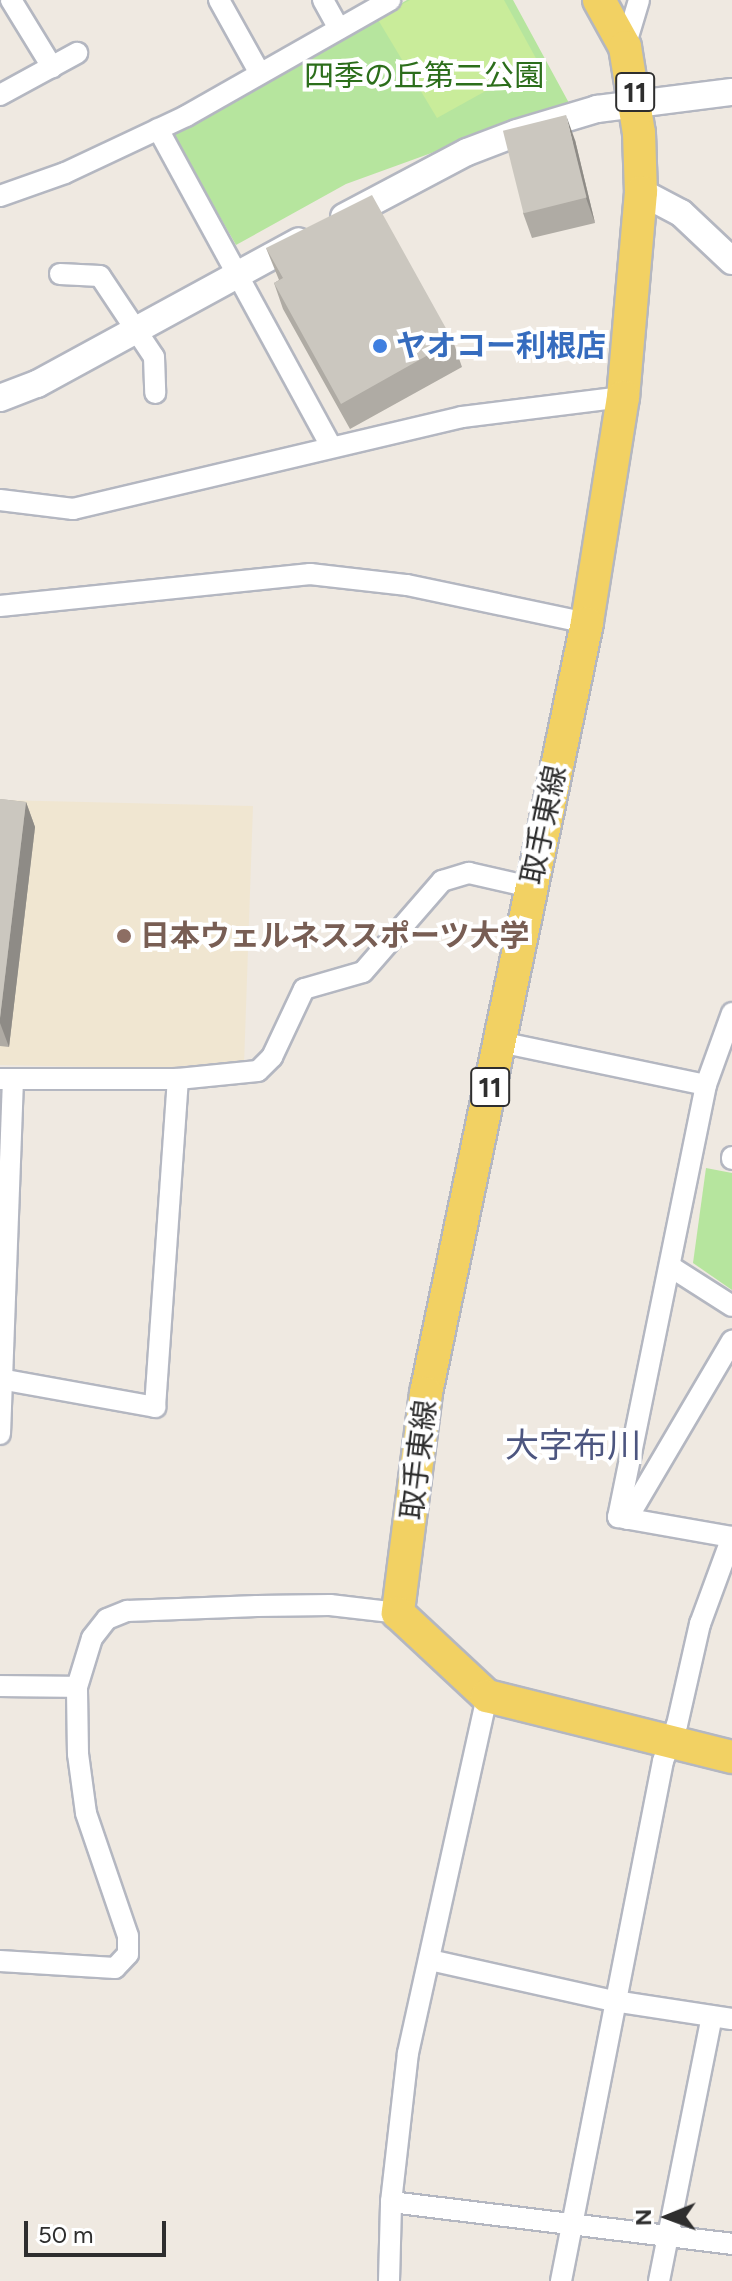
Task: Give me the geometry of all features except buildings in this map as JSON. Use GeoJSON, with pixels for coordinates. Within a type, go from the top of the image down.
{"type":"FeatureCollection","features":[{"type":"Feature","properties":{"kind":"main road","name":"取手東線"},"geometry":{"type":"LineString","coordinates":[[398,1613],[426,1393],[587,623],[623,397],[641,192],[637,103],[625,47],[599,0]]}},
{"type":"Feature","properties":{"kind":"main road"},"geometry":{"type":"LineString","coordinates":[[398,1613],[487,1696],[732,1757]]}},
{"type":"Feature","properties":{"kind":"street"},"geometry":{"type":"LineString","coordinates":[[11,0],[52,67]]}},
{"type":"Feature","properties":{"kind":"street"},"geometry":{"type":"LineString","coordinates":[[219,0],[259,72]]}},
{"type":"Feature","properties":{"kind":"street"},"geometry":{"type":"LineString","coordinates":[[323,0],[339,29]]}},
{"type":"Feature","properties":{"kind":"street"},"geometry":{"type":"LineString","coordinates":[[0,196],[65,173],[158,129],[390,0]]}},
{"type":"Feature","properties":{"kind":"street"},"geometry":{"type":"LineString","coordinates":[[625,47],[639,0]]}},
{"type":"Feature","properties":{"kind":"street"},"geometry":{"type":"LineString","coordinates":[[0,95],[77,53]]}},
{"type":"Feature","properties":{"kind":"street"},"geometry":{"type":"LineString","coordinates":[[0,398],[37,384],[467,152],[597,109],[732,92]]}},
{"type":"Feature","properties":{"kind":"street"},"geometry":{"type":"LineString","coordinates":[[158,129],[331,446]]}},
{"type":"Feature","properties":{"kind":"street"},"geometry":{"type":"LineString","coordinates":[[641,192],[681,213],[732,261]]}},
{"type":"Feature","properties":{"kind":"street"},"geometry":{"type":"LineString","coordinates":[[60,274],[100,276],[154,357],[155,393]]}},
{"type":"Feature","properties":{"kind":"street"},"geometry":{"type":"LineString","coordinates":[[0,500],[73,509],[476,414],[623,397]]}},
{"type":"Feature","properties":{"kind":"street"},"geometry":{"type":"LineString","coordinates":[[0,606],[310,574],[395,583],[587,623]]}},
{"type":"Feature","properties":{"kind":"street"},"geometry":{"type":"LineString","coordinates":[[0,1434],[7,1080],[178,1079],[258,1071],[272,1057],[304,989],[363,972],[442,881],[469,873],[530,887]]}},
{"type":"Feature","properties":{"kind":"street"},"geometry":{"type":"LineString","coordinates":[[561,2281],[614,2001],[672,1740],[700,1624],[732,1537],[618,1517],[706,1085],[732,1013]]}},
{"type":"Feature","properties":{"kind":"street"},"geometry":{"type":"LineString","coordinates":[[500,1042],[706,1085]]}},
{"type":"Feature","properties":{"kind":"street"},"geometry":{"type":"LineString","coordinates":[[1,1379],[155,1407],[178,1079]]}},
{"type":"Feature","properties":{"kind":"street"},"geometry":{"type":"LineString","coordinates":[[671,1267],[732,1306]]}},
{"type":"Feature","properties":{"kind":"street"},"geometry":{"type":"LineString","coordinates":[[627,1519],[732,1341]]}},
{"type":"Feature","properties":{"kind":"street"},"geometry":{"type":"LineString","coordinates":[[0,1961],[115,1968],[128,1954],[128,1936],[86,1813],[77,1687],[92,1638],[107,1619],[127,1611],[330,1605],[398,1613]]}},
{"type":"Feature","properties":{"kind":"street"},"geometry":{"type":"LineString","coordinates":[[0,1686],[77,1687]]}},
{"type":"Feature","properties":{"kind":"street"},"geometry":{"type":"LineString","coordinates":[[389,2281],[391,2202],[408,2053],[487,1696]]}},
{"type":"Feature","properties":{"kind":"street"},"geometry":{"type":"LineString","coordinates":[[430,1960],[614,2001],[722,2017],[659,2281]]}},
{"type":"Feature","properties":{"kind":"street"},"geometry":{"type":"LineString","coordinates":[[391,2202],[732,2244]]}},
{"type":"Feature","properties":{"kind":"shaded area","name":"日本ウェルネススポーツ大学"},"geometry":{"type":"Polygon","coordinates":[[[0,800],[253,806],[244,1065],[196,1069],[0,1065],[0,800]]]}},
{"type":"Feature","properties":{"kind":"green space","name":"四季の丘第二公園"},"geometry":{"type":"Polygon","coordinates":[[[407,0],[513,0],[569,103],[346,184],[236,245],[173,135],[407,0]]]}},
{"type":"Feature","properties":{"kind":"green space"},"geometry":{"type":"Polygon","coordinates":[[[410,0],[504,0],[538,62],[437,118],[377,18],[410,0]]]}},
{"type":"Feature","properties":{"kind":"green space"},"geometry":{"type":"Polygon","coordinates":[[[706,1168],[732,1173],[732,1290],[693,1263],[706,1168]]]}},
{"type":"Feature","properties":{"kind":"place","name":"ヤオコー利根店"},"geometry":{"type":"Point","coordinates":[380,346]}},
{"type":"Feature","properties":{"kind":"place","name":"日本ウェルネススポーツ大学"},"geometry":{"type":"Point","coordinates":[124,936]}},
{"type":"Feature","properties":{"kind":"district","name":"大字布川"},"geometry":{"type":"Point","coordinates":[573,1446]}}]}
